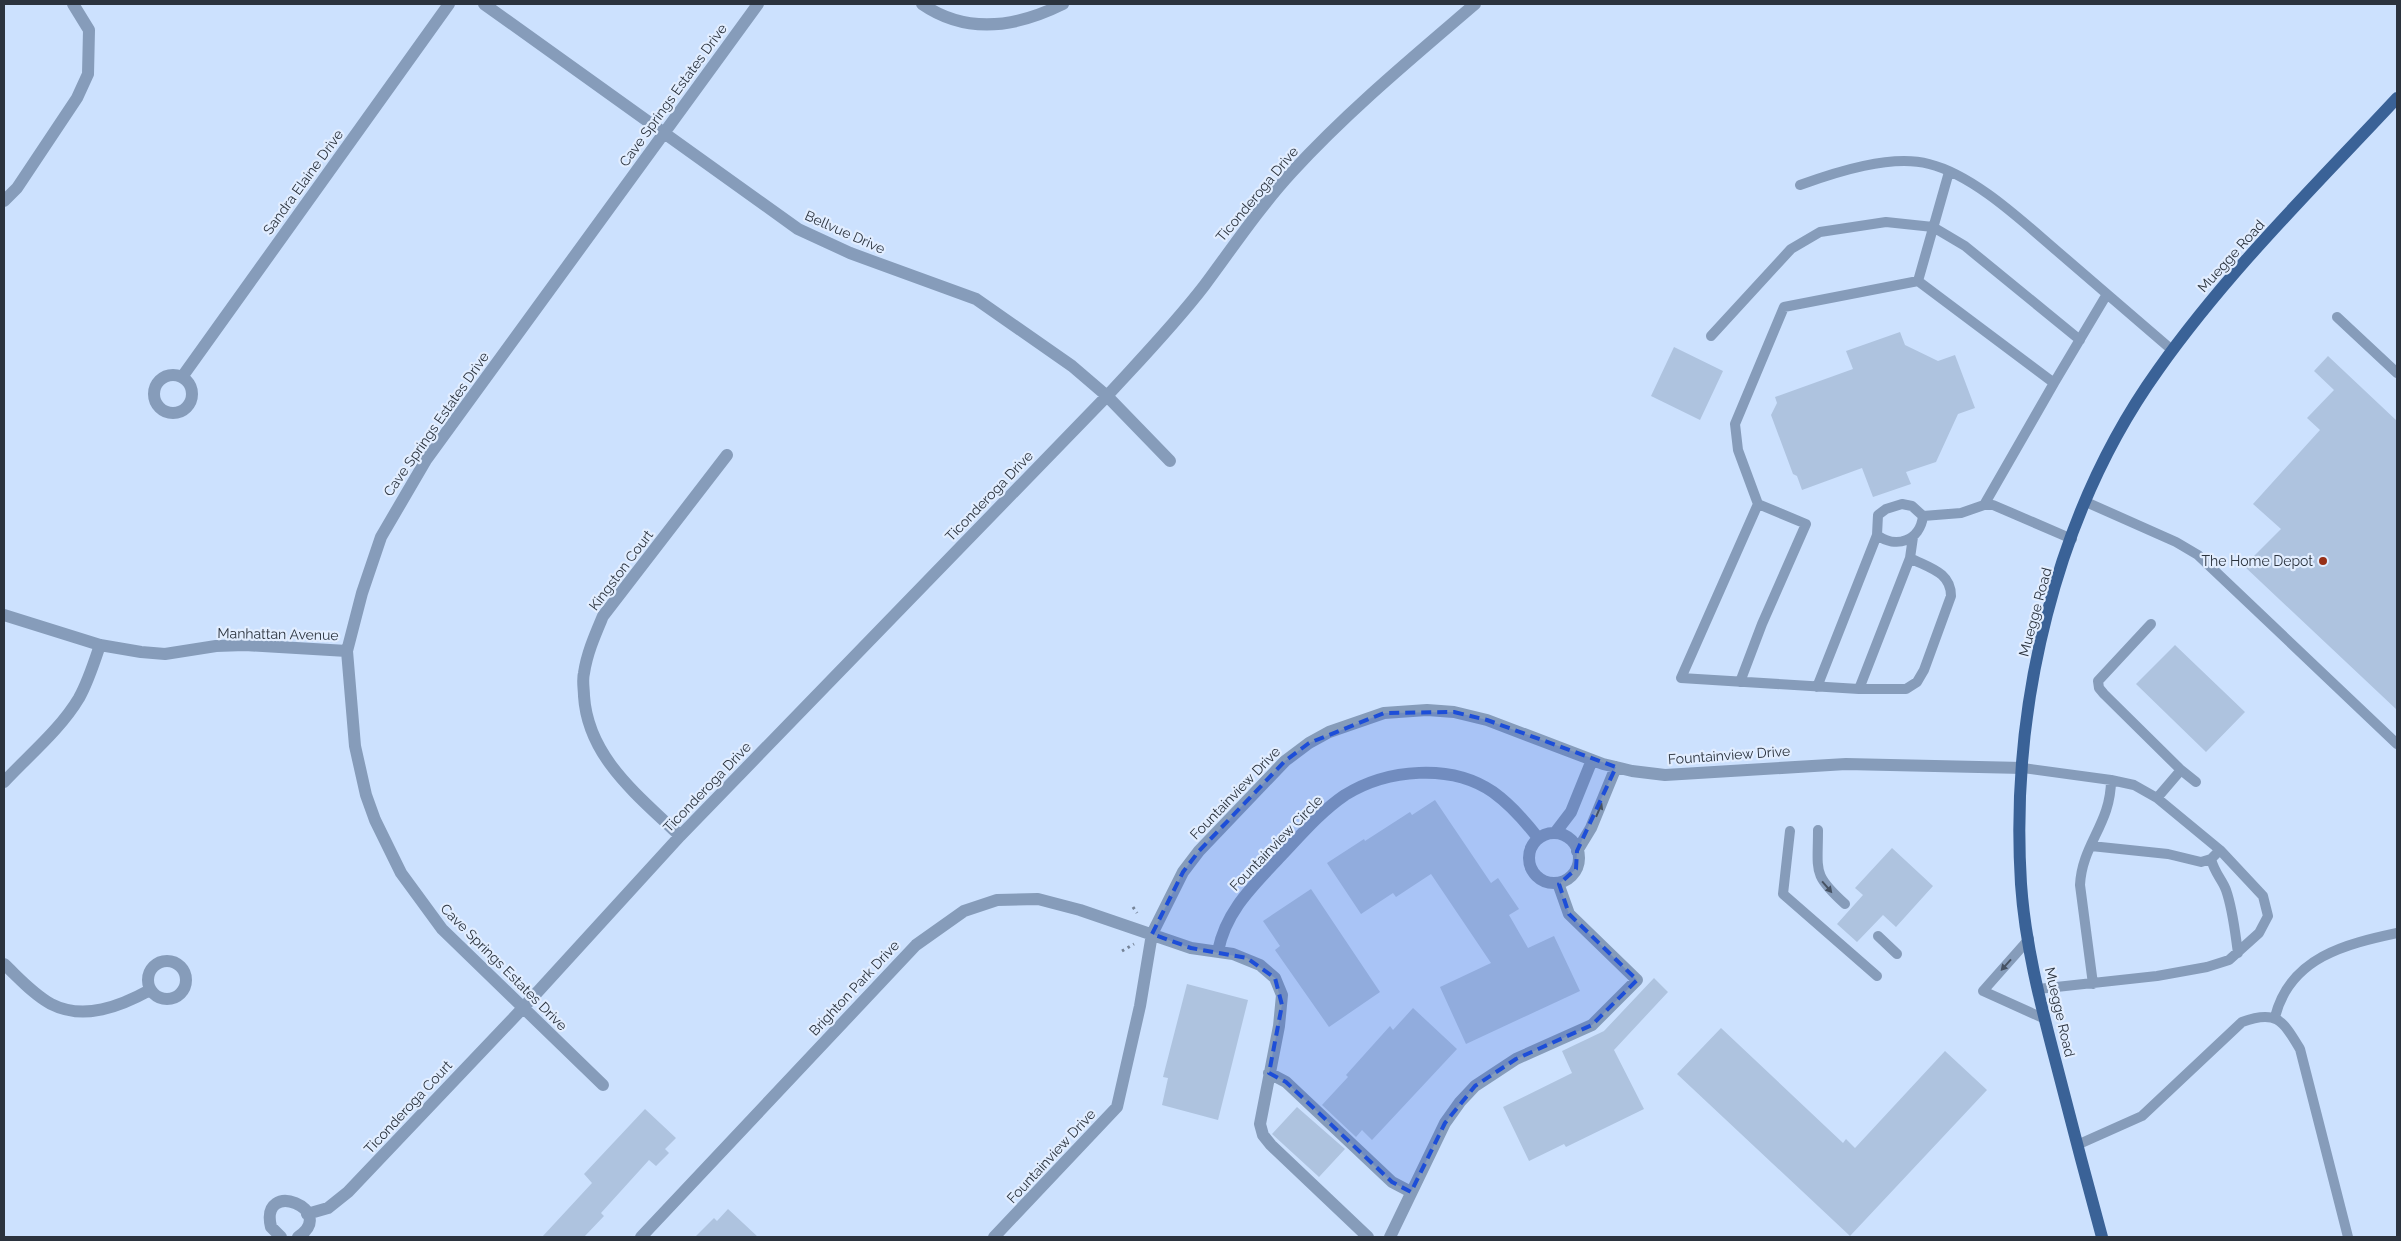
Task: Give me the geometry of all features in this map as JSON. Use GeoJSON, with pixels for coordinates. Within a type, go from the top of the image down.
{"type":"FeatureCollection","features":[{"type":"Feature","properties":{"kind":"main road","name":"Muegge Road"},"geometry":{"type":"LineString","coordinates":[[2102,1237],[2038,990],[2021,885],[2022,768],[2027,717],[2044,626],[2072,539],[2109,451],[2132,410],[2172,350],[2188,328],[2259,246],[2397,98]]}},
{"type":"Feature","properties":{"kind":"street"},"geometry":{"type":"LineString","coordinates":[[4,201],[17,188],[77,98],[88,74],[89,30],[72,4]]}},
{"type":"Feature","properties":{"kind":"street","name":"Sandra Elaine Drive"},"geometry":{"type":"LineString","coordinates":[[182,378],[449,4]]}},
{"type":"Feature","properties":{"kind":"street","name":"Bellvue Drive"},"geometry":{"type":"LineString","coordinates":[[484,4],[798,229],[850,253],[976,299],[1072,366],[1107,396],[1170,461]]}},
{"type":"Feature","properties":{"kind":"street","name":"Cave Springs Estates Drive"},"geometry":{"type":"LineString","coordinates":[[603,1085],[522,1009],[442,929],[407,881],[387,845],[366,796],[355,746],[347,651],[371,563],[381,537],[408,488],[426,460],[758,4]]}},
{"type":"Feature","properties":{"kind":"street"},"geometry":{"type":"LineString","coordinates":[[922,4],[965,24],[1007,24],[1047,12],[1063,4]]}},
{"type":"Feature","properties":{"kind":"street","name":"Ticonderoga Drive"},"geometry":{"type":"LineString","coordinates":[[522,1009],[680,836],[1107,396],[1167,331],[1251,221],[1292,173],[1360,102],[1475,4]]}},
{"type":"Feature","properties":{"kind":"street","name":"Kingston Court"},"geometry":{"type":"LineString","coordinates":[[680,836],[607,762],[595,741],[587,721],[583,676],[590,645],[603,616],[727,454]]}},
{"type":"Feature","properties":{"kind":"street","name":"Manhattan Avenue"},"geometry":{"type":"LineString","coordinates":[[4,615],[100,645],[165,654],[216,646],[245,645],[347,651]]}},
{"type":"Feature","properties":{"kind":"street"},"geometry":{"type":"LineString","coordinates":[[4,782],[63,719],[78,700],[89,678],[100,645]]}},
{"type":"Feature","properties":{"kind":"street","name":"Fountainview Drive"},"geometry":{"type":"LineString","coordinates":[[999,1236],[1117,1107],[1140,1006],[1152,934],[1183,872],[1199,851],[1250,797],[1285,761],[1309,742],[1354,722],[1403,711],[1454,712],[1487,720],[1616,768],[1665,775],[1846,764],[2022,768]]}},
{"type":"Feature","properties":{"kind":"street"},"geometry":{"type":"LineString","coordinates":[[1592,760],[1571,812],[1555,833],[1538,838],[1529,853],[1530,866],[1540,880],[1558,883],[1569,878],[1576,869],[1577,851],[1591,828],[1616,768]]}},
{"type":"Feature","properties":{"kind":"street","name":"Fountainview Circle"},"geometry":{"type":"LineString","coordinates":[[1218,951],[1222,931],[1232,913],[1257,882],[1307,829],[1346,795],[1379,780],[1402,774],[1427,773],[1448,775],[1472,782],[1492,791],[1510,805],[1538,838]]}},
{"type":"Feature","properties":{"kind":"street"},"geometry":{"type":"LineString","coordinates":[[1555,833],[1571,840],[1577,851]]}},
{"type":"Feature","properties":{"kind":"street"},"geometry":{"type":"LineString","coordinates":[[1390,1237],[1445,1123],[1460,1102],[1475,1086],[1516,1059],[1592,1025],[1637,980],[1569,914],[1558,883]]}},
{"type":"Feature","properties":{"kind":"street","name":"Brighton Park Drive"},"geometry":{"type":"LineString","coordinates":[[641,1237],[916,944],[964,912],[997,900],[1038,898],[1152,934]]}},
{"type":"Feature","properties":{"kind":"street"},"geometry":{"type":"LineString","coordinates":[[1152,934],[1191,948],[1218,951],[1247,958],[1260,965],[1275,978],[1280,987],[1282,1005],[1260,1124],[1263,1135],[1270,1145],[1368,1237]]}},
{"type":"Feature","properties":{"kind":"street"},"geometry":{"type":"LineString","coordinates":[[4,964],[35,993],[53,1005],[72,1009],[92,1011],[114,1008],[150,990]]}},
{"type":"Feature","properties":{"kind":"street","name":"Ticonderoga Court"},"geometry":{"type":"LineString","coordinates":[[308,1214],[328,1208],[348,1192],[522,1009]]}},
{"type":"Feature","properties":{"kind":"street"},"geometry":{"type":"LineString","coordinates":[[1269,1073],[1286,1082],[1392,1182],[1411,1192]]}},
{"type":"Feature","properties":{"kind":"street"},"geometry":{"type":"LineString","coordinates":[[281,1237],[274,1233],[270,1215],[277,1204],[283,1201],[302,1204],[308,1214],[307,1228],[298,1237]]}},
{"type":"Feature","properties":{"kind":"lane"},"geometry":{"type":"LineString","coordinates":[[1800,185],[1848,168],[1893,162],[1929,163],[2002,204],[2172,350]]}},
{"type":"Feature","properties":{"kind":"lane"},"geometry":{"type":"LineString","coordinates":[[1918,281],[1948,172]]}},
{"type":"Feature","properties":{"kind":"lane"},"geometry":{"type":"LineString","coordinates":[[1711,336],[1791,249],[1820,232],[1886,222],[1933,227],[1966,246],[2080,340]]}},
{"type":"Feature","properties":{"kind":"lane"},"geometry":{"type":"LineString","coordinates":[[1910,558],[1947,577],[1951,586],[1951,596],[1924,670],[1917,682],[1906,689],[1817,687],[1682,678],[1758,504],[1738,450],[1735,424],[1784,307],[1918,281],[2054,383]]}},
{"type":"Feature","properties":{"kind":"lane"},"geometry":{"type":"LineString","coordinates":[[1984,505],[2107,294]]}},
{"type":"Feature","properties":{"kind":"lane"},"geometry":{"type":"LineString","coordinates":[[2337,318],[2397,373]]}},
{"type":"Feature","properties":{"kind":"lane"},"geometry":{"type":"LineString","coordinates":[[2086,502],[2176,542],[2198,555],[2397,744]]}},
{"type":"Feature","properties":{"kind":"lane"},"geometry":{"type":"LineString","coordinates":[[1740,682],[1762,624],[1806,524],[1758,504]]}},
{"type":"Feature","properties":{"kind":"lane"},"geometry":{"type":"LineString","coordinates":[[1817,687],[1877,535],[1878,515],[1886,509],[1902,504],[1912,506],[1923,516],[1961,514],[1984,505],[1994,505],[2072,539]]}},
{"type":"Feature","properties":{"kind":"lane"},"geometry":{"type":"LineString","coordinates":[[1877,535],[1887,542],[1900,542],[1913,537],[1922,527],[1923,516]]}},
{"type":"Feature","properties":{"kind":"lane"},"geometry":{"type":"LineString","coordinates":[[1859,689],[1910,558],[1913,537]]}},
{"type":"Feature","properties":{"kind":"lane"},"geometry":{"type":"LineString","coordinates":[[2151,624],[2099,677],[2099,688],[2181,770],[2196,782]]}},
{"type":"Feature","properties":{"kind":"lane"},"geometry":{"type":"LineString","coordinates":[[2022,768],[2134,785],[2157,798],[2220,850],[2263,896],[2268,916],[2259,933],[2229,960],[2207,967],[2157,976],[2038,990]]}},
{"type":"Feature","properties":{"kind":"lane"},"geometry":{"type":"LineString","coordinates":[[2157,798],[2181,770]]}},
{"type":"Feature","properties":{"kind":"lane"},"geometry":{"type":"LineString","coordinates":[[2093,984],[2080,885],[2083,861],[2109,807],[2111,780]]}},
{"type":"Feature","properties":{"kind":"lane"},"geometry":{"type":"LineString","coordinates":[[1818,830],[1818,873],[1824,884],[1845,904]]}},
{"type":"Feature","properties":{"kind":"lane"},"geometry":{"type":"LineString","coordinates":[[1790,831],[1783,894],[1877,976]]}},
{"type":"Feature","properties":{"kind":"lane"},"geometry":{"type":"LineString","coordinates":[[2091,846],[2168,854],[2201,862],[2211,859],[2220,850]]}},
{"type":"Feature","properties":{"kind":"lane"},"geometry":{"type":"LineString","coordinates":[[2211,859],[2215,873],[2225,887],[2230,904],[2238,953]]}},
{"type":"Feature","properties":{"kind":"lane"},"geometry":{"type":"LineString","coordinates":[[2275,1016],[2279,1003],[2311,963],[2326,953],[2352,943],[2397,933]]}},
{"type":"Feature","properties":{"kind":"lane"},"geometry":{"type":"LineString","coordinates":[[1878,936],[1897,954]]}},
{"type":"Feature","properties":{"kind":"lane"},"geometry":{"type":"LineString","coordinates":[[2029,939],[1983,991],[2045,1019]]}},
{"type":"Feature","properties":{"kind":"lane"},"geometry":{"type":"LineString","coordinates":[[2077,1146],[2142,1116],[2242,1022],[2256,1016],[2275,1016],[2286,1025],[2300,1049],[2348,1237]]}},
{"type":"Feature","properties":{"kind":"highlighted area"},"geometry":{"type":"Polygon","coordinates":[[[1454,712],[1487,720],[1616,767],[1577,851],[1576,869],[1559,884],[1569,914],[1637,980],[1592,1025],[1516,1059],[1475,1086],[1445,1123],[1411,1192],[1392,1182],[1286,1082],[1269,1073],[1282,1005],[1275,978],[1247,958],[1191,948],[1152,934],[1183,872],[1199,851],[1285,761],[1309,743],[1384,713],[1454,712]]]}},
{"type":"Feature","properties":{"kind":"building"},"geometry":{"type":"Polygon","coordinates":[[[1900,332],[1905,345],[1938,361],[1955,355],[1975,408],[1958,414],[1936,462],[1906,472],[1911,484],[1873,497],[1862,468],[1802,490],[1797,476],[1793,474],[1771,415],[1777,403],[1775,397],[1853,369],[1846,351],[1900,332]]]}},
{"type":"Feature","properties":{"kind":"building"},"geometry":{"type":"Polygon","coordinates":[[[1674,347],[1723,371],[1700,420],[1651,396],[1674,347]]]}},
{"type":"Feature","properties":{"kind":"building","name":"The Home Depot"},"geometry":{"type":"Polygon","coordinates":[[[2328,356],[2397,421],[2397,710],[2244,566],[2281,529],[2253,504],[2320,430],[2307,418],[2334,390],[2314,371],[2328,356]]]}},
{"type":"Feature","properties":{"kind":"building"},"geometry":{"type":"Polygon","coordinates":[[[2175,645],[2245,712],[2206,752],[2136,684],[2175,645]]]}},
{"type":"Feature","properties":{"kind":"building"},"geometry":{"type":"Polygon","coordinates":[[[1435,800],[1491,883],[1498,878],[1519,909],[1509,915],[1528,948],[1554,936],[1580,991],[1466,1044],[1440,987],[1491,963],[1431,874],[1396,897],[1393,893],[1361,914],[1327,863],[1410,812],[1412,815],[1435,800]]]}},
{"type":"Feature","properties":{"kind":"building"},"geometry":{"type":"Polygon","coordinates":[[[1892,848],[1933,886],[1896,927],[1883,915],[1857,942],[1837,924],[1863,895],[1855,888],[1892,848]]]}},
{"type":"Feature","properties":{"kind":"building"},"geometry":{"type":"Polygon","coordinates":[[[1311,889],[1380,992],[1329,1027],[1275,950],[1280,946],[1263,921],[1311,889]]]}},
{"type":"Feature","properties":{"kind":"building"},"geometry":{"type":"Polygon","coordinates":[[[1654,978],[1668,992],[1614,1050],[1644,1109],[1566,1147],[1564,1144],[1529,1161],[1503,1107],[1572,1073],[1562,1051],[1604,1031],[1654,978]]]}},
{"type":"Feature","properties":{"kind":"building"},"geometry":{"type":"Polygon","coordinates":[[[1187,984],[1248,1000],[1218,1120],[1162,1105],[1168,1078],[1163,1077],[1187,984]]]}},
{"type":"Feature","properties":{"kind":"building"},"geometry":{"type":"Polygon","coordinates":[[[1413,1008],[1457,1049],[1372,1140],[1362,1130],[1356,1137],[1322,1105],[1390,1026],[1393,1030],[1413,1008]]]}},
{"type":"Feature","properties":{"kind":"building"},"geometry":{"type":"Polygon","coordinates":[[[1721,1028],[1843,1143],[1846,1139],[1855,1148],[1945,1051],[1987,1090],[1850,1236],[1677,1074],[1721,1028]]]}},
{"type":"Feature","properties":{"kind":"building"},"geometry":{"type":"Polygon","coordinates":[[[1297,1107],[1345,1149],[1319,1177],[1272,1134],[1297,1107]]]}},
{"type":"Feature","properties":{"kind":"building"},"geometry":{"type":"Polygon","coordinates":[[[645,1109],[676,1138],[665,1149],[669,1153],[656,1166],[649,1160],[601,1213],[604,1216],[584,1237],[542,1237],[592,1183],[584,1174],[645,1109]]]}},
{"type":"Feature","properties":{"kind":"building"},"geometry":{"type":"Polygon","coordinates":[[[728,1209],[758,1237],[695,1237],[714,1218],[717,1221],[728,1209]]]}},
{"type":"Feature","properties":{"kind":"place","name":"The Home Depot"},"geometry":{"type":"Point","coordinates":[2323,561]}}]}
